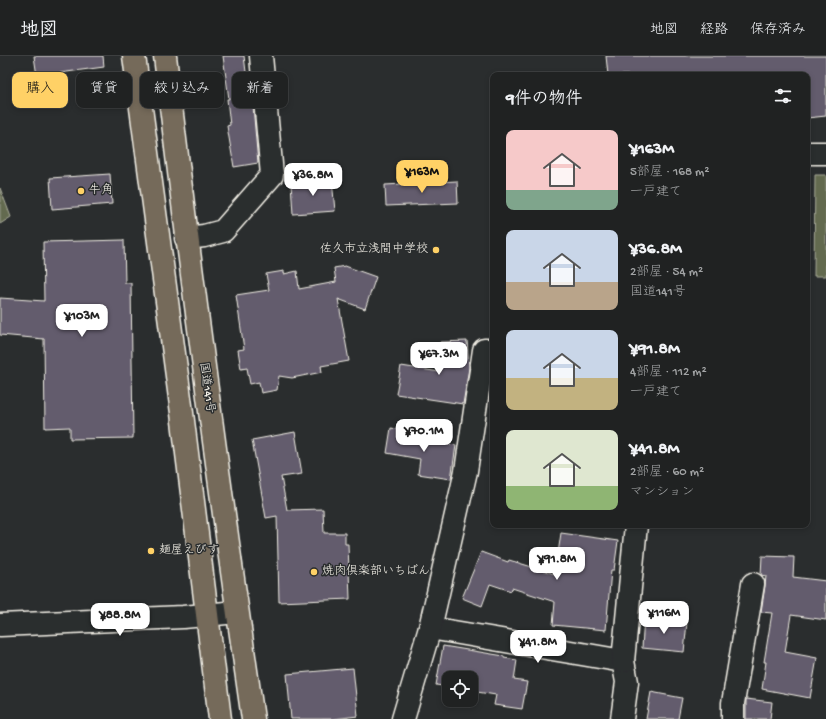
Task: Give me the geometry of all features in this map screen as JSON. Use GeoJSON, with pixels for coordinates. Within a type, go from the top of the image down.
{"type":"FeatureCollection","features":[{"type":"Feature","properties":{"kind":"highway"},"geometry":{"type":"LineString","coordinates":[[134,56],[182,414],[220,719]]}},
{"type":"Feature","properties":{"kind":"highway","name":"国道141号"},"geometry":{"type":"LineString","coordinates":[[165,56],[186,238],[253,719]]}},
{"type":"Feature","properties":{"kind":"street"},"geometry":{"type":"LineString","coordinates":[[186,238],[204,236],[224,231],[272,175],[261,56]]}},
{"type":"Feature","properties":{"kind":"street"},"geometry":{"type":"LineString","coordinates":[[810,153],[826,153]]}},
{"type":"Feature","properties":{"kind":"street"},"geometry":{"type":"LineString","coordinates":[[403,719],[430,628],[466,471],[484,350],[490,350]]}},
{"type":"Feature","properties":{"kind":"street"},"geometry":{"type":"LineString","coordinates":[[622,719],[627,682],[623,661],[636,528]]}},
{"type":"Feature","properties":{"kind":"street"},"geometry":{"type":"LineString","coordinates":[[733,719],[733,703],[753,584]]}},
{"type":"Feature","properties":{"kind":"street"},"geometry":{"type":"LineString","coordinates":[[0,625],[183,617],[237,612]]}},
{"type":"Feature","properties":{"kind":"street"},"geometry":{"type":"LineString","coordinates":[[430,628],[623,661]]}},
{"type":"Feature","properties":{"kind":"green space"},"geometry":{"type":"Polygon","coordinates":[[[815,175],[826,175],[826,276],[814,276],[815,175]]]}},
{"type":"Feature","properties":{"kind":"green space"},"geometry":{"type":"Polygon","coordinates":[[[0,188],[11,217],[0,224],[0,188]]]}},
{"type":"Feature","properties":{"kind":"building"},"geometry":{"type":"Polygon","coordinates":[[[34,56],[103,56],[104,67],[67,72],[36,72],[34,56]]]}},
{"type":"Feature","properties":{"kind":"building"},"geometry":{"type":"Polygon","coordinates":[[[223,56],[244,56],[246,72],[232,72],[232,108],[253,108],[258,163],[234,167],[227,126],[230,125],[227,99],[229,99],[223,56]]]}},
{"type":"Feature","properties":{"kind":"building"},"geometry":{"type":"Polygon","coordinates":[[[606,56],[826,56],[826,116],[810,118],[810,72],[608,72],[606,56]]]}},
{"type":"Feature","properties":{"kind":"building","name":"牛角"},"geometry":{"type":"Polygon","coordinates":[[[110,174],[112,204],[52,209],[50,178],[110,174]]]}},
{"type":"Feature","properties":{"kind":"building"},"geometry":{"type":"Polygon","coordinates":[[[332,180],[335,211],[293,214],[291,183],[332,180]]]}},
{"type":"Feature","properties":{"kind":"building"},"geometry":{"type":"Polygon","coordinates":[[[457,181],[458,203],[386,206],[385,185],[457,181]]]}},
{"type":"Feature","properties":{"kind":"building"},"geometry":{"type":"Polygon","coordinates":[[[124,240],[125,283],[131,283],[133,438],[70,439],[70,427],[45,428],[44,339],[0,335],[0,298],[44,301],[43,242],[124,240]]]}},
{"type":"Feature","properties":{"kind":"building"},"geometry":{"type":"Polygon","coordinates":[[[345,266],[376,277],[365,309],[338,299],[349,361],[321,366],[322,372],[292,378],[279,376],[277,390],[261,393],[259,382],[250,384],[247,368],[241,369],[238,350],[244,349],[236,295],[269,290],[266,274],[284,271],[284,274],[297,271],[299,289],[336,282],[334,268],[345,266]]]}},
{"type":"Feature","properties":{"kind":"building"},"geometry":{"type":"Polygon","coordinates":[[[467,341],[469,368],[463,404],[396,394],[401,366],[440,372],[440,342],[467,341]]]}},
{"type":"Feature","properties":{"kind":"building"},"geometry":{"type":"Polygon","coordinates":[[[391,428],[420,433],[419,440],[456,445],[451,479],[418,474],[420,459],[387,453],[391,428]]]}},
{"type":"Feature","properties":{"kind":"building","name":"焼肉倶楽部いちばん"},"geometry":{"type":"Polygon","coordinates":[[[295,432],[302,474],[281,477],[287,510],[323,509],[324,533],[345,533],[345,544],[348,544],[350,599],[279,602],[277,516],[266,518],[252,440],[295,432]]]}},
{"type":"Feature","properties":{"kind":"building"},"geometry":{"type":"Polygon","coordinates":[[[561,533],[618,541],[614,570],[611,570],[606,630],[553,625],[555,602],[512,588],[511,591],[490,584],[482,606],[462,598],[481,552],[508,562],[509,560],[555,574],[561,533]]]}},
{"type":"Feature","properties":{"kind":"building"},"geometry":{"type":"Polygon","coordinates":[[[762,556],[794,557],[793,577],[826,581],[826,620],[791,615],[785,652],[817,658],[810,698],[762,689],[766,662],[764,662],[772,613],[761,612],[766,576],[761,575],[762,556]]]}},
{"type":"Feature","properties":{"kind":"building"},"geometry":{"type":"Polygon","coordinates":[[[644,618],[687,622],[684,652],[642,648],[644,618]]]}},
{"type":"Feature","properties":{"kind":"building"},"geometry":{"type":"Polygon","coordinates":[[[443,646],[504,656],[504,658],[517,660],[514,680],[527,682],[522,709],[494,705],[496,695],[478,692],[478,671],[442,671],[442,686],[436,685],[443,646]]]}},
{"type":"Feature","properties":{"kind":"building"},"geometry":{"type":"Polygon","coordinates":[[[353,668],[358,716],[333,719],[291,719],[287,674],[353,668]]]}},
{"type":"Feature","properties":{"kind":"building"},"geometry":{"type":"Polygon","coordinates":[[[651,692],[682,698],[678,719],[646,719],[651,692]]]}},
{"type":"Feature","properties":{"kind":"building"},"geometry":{"type":"Polygon","coordinates":[[[746,699],[772,702],[770,719],[746,719],[746,699]]]}},
{"type":"Feature","properties":{"kind":"place","name":"牛角"},"geometry":{"type":"Point","coordinates":[81,191]}},
{"type":"Feature","properties":{"kind":"place","name":"佐久市立浅間中学校"},"geometry":{"type":"Point","coordinates":[436,250]}},
{"type":"Feature","properties":{"kind":"place","name":"麺屋えびす"},"geometry":{"type":"Point","coordinates":[151,551]}},
{"type":"Feature","properties":{"kind":"place","name":"焼肉倶楽部いちばん"},"geometry":{"type":"Point","coordinates":[314,572]}}]}
